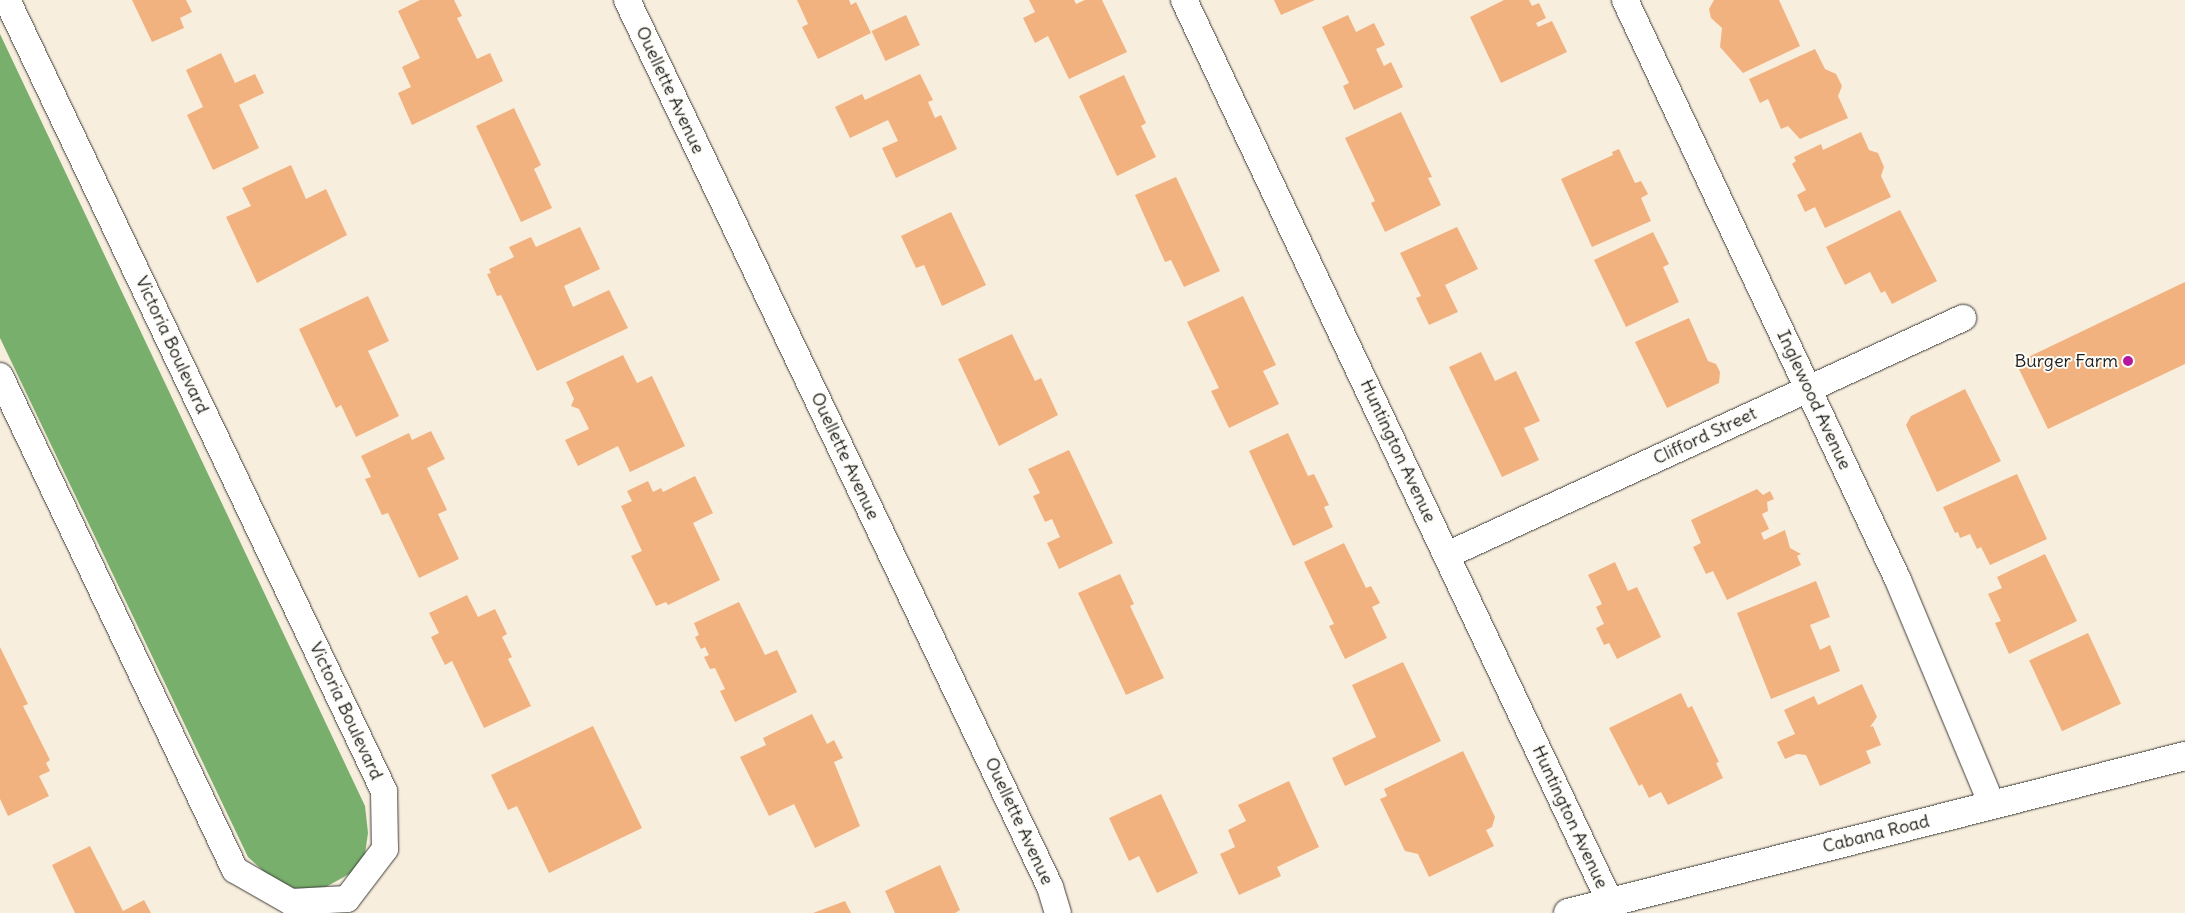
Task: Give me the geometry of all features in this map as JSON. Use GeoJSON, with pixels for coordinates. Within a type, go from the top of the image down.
{"type":"FeatureCollection","features":[{"type":"Feature","properties":{"kind":"main road","name":"Cabana Road"},"geometry":{"type":"LineString","coordinates":[[1568,913],[2185,756]]}},
{"type":"Feature","properties":{"kind":"street","name":"Victoria Boulevard"},"geometry":{"type":"LineString","coordinates":[[0,376],[235,870],[291,902],[347,899],[385,849],[384,791],[7,0]]}},
{"type":"Feature","properties":{"kind":"street","name":"Ouellette Avenue"},"geometry":{"type":"LineString","coordinates":[[627,0],[1050,887],[1058,913]]}},
{"type":"Feature","properties":{"kind":"street","name":"Huntington Avenue"},"geometry":{"type":"LineString","coordinates":[[1184,0],[1610,902]]}},
{"type":"Feature","properties":{"kind":"street","name":"Inglewood Avenue"},"geometry":{"type":"LineString","coordinates":[[1625,0],[1898,580],[1992,805]]}},
{"type":"Feature","properties":{"kind":"street","name":"Clifford Street"},"geometry":{"type":"LineString","coordinates":[[1447,555],[1963,318]]}},
{"type":"Feature","properties":{"kind":"green space"},"geometry":{"type":"Polygon","coordinates":[[[0,34],[365,806],[368,833],[365,854],[351,873],[324,888],[301,890],[280,886],[248,857],[0,338],[0,34]]]}},
{"type":"Feature","properties":{"kind":"building"},"geometry":{"type":"Polygon","coordinates":[[[132,0],[186,0],[192,12],[180,18],[184,28],[152,42],[132,0]]]}},
{"type":"Feature","properties":{"kind":"building"},"geometry":{"type":"Polygon","coordinates":[[[420,0],[454,0],[462,16],[457,18],[477,59],[490,53],[503,81],[412,125],[398,93],[411,87],[402,67],[420,58],[398,11],[420,0]]]}},
{"type":"Feature","properties":{"kind":"building"},"geometry":{"type":"Polygon","coordinates":[[[797,0],[849,0],[851,5],[856,2],[871,33],[818,59],[802,27],[808,24],[797,0]]]}},
{"type":"Feature","properties":{"kind":"building"},"geometry":{"type":"Polygon","coordinates":[[[1029,0],[1074,0],[1076,4],[1085,0],[1102,0],[1127,52],[1069,79],[1048,36],[1035,43],[1023,18],[1035,12],[1029,0]]]}},
{"type":"Feature","properties":{"kind":"building"},"geometry":{"type":"Polygon","coordinates":[[[1274,0],[1315,0],[1281,15],[1274,0]]]}},
{"type":"Feature","properties":{"kind":"building"},"geometry":{"type":"Polygon","coordinates":[[[1504,0],[1529,0],[1532,6],[1539,3],[1546,18],[1536,23],[1538,27],[1552,21],[1567,52],[1501,83],[1470,17],[1504,0]]]}},
{"type":"Feature","properties":{"kind":"building"},"geometry":{"type":"Polygon","coordinates":[[[1714,0],[1779,0],[1800,46],[1743,73],[1720,47],[1722,28],[1711,18],[1709,9],[1714,0]]]}},
{"type":"Feature","properties":{"kind":"building"},"geometry":{"type":"Polygon","coordinates":[[[906,15],[920,45],[886,61],[872,31],[906,15]]]}},
{"type":"Feature","properties":{"kind":"building"},"geometry":{"type":"Polygon","coordinates":[[[1348,15],[1356,32],[1374,23],[1385,45],[1376,49],[1384,66],[1391,62],[1403,87],[1354,110],[1343,86],[1349,83],[1322,27],[1348,15]]]}},
{"type":"Feature","properties":{"kind":"building"},"geometry":{"type":"Polygon","coordinates":[[[1815,49],[1825,69],[1836,74],[1842,86],[1838,96],[1848,118],[1800,139],[1788,126],[1781,129],[1768,99],[1760,103],[1749,79],[1815,49]]]}},
{"type":"Feature","properties":{"kind":"building"},"geometry":{"type":"Polygon","coordinates":[[[221,53],[235,83],[255,74],[264,93],[239,105],[259,148],[213,170],[187,115],[203,107],[186,70],[221,53]]]}},
{"type":"Feature","properties":{"kind":"building"},"geometry":{"type":"Polygon","coordinates":[[[920,74],[933,100],[928,102],[935,118],[941,115],[957,149],[896,178],[882,148],[898,141],[888,120],[850,138],[835,107],[862,94],[865,100],[920,74]]]}},
{"type":"Feature","properties":{"kind":"building"},"geometry":{"type":"Polygon","coordinates":[[[1124,75],[1146,123],[1141,126],[1156,157],[1117,176],[1079,96],[1124,75]]]}},
{"type":"Feature","properties":{"kind":"building"},"geometry":{"type":"Polygon","coordinates":[[[514,108],[541,165],[534,169],[552,208],[521,222],[476,126],[514,108]]]}},
{"type":"Feature","properties":{"kind":"building"},"geometry":{"type":"Polygon","coordinates":[[[1401,112],[1432,177],[1428,178],[1441,205],[1385,232],[1371,203],[1375,201],[1345,138],[1401,112]]]}},
{"type":"Feature","properties":{"kind":"building"},"geometry":{"type":"Polygon","coordinates":[[[1861,132],[1869,150],[1878,153],[1884,167],[1881,176],[1891,197],[1825,228],[1815,207],[1805,212],[1797,195],[1806,190],[1792,164],[1796,161],[1794,157],[1821,144],[1823,150],[1861,132]]]}},
{"type":"Feature","properties":{"kind":"building"},"geometry":{"type":"Polygon","coordinates":[[[1619,149],[1635,183],[1641,181],[1648,194],[1641,198],[1651,221],[1592,247],[1561,179],[1613,155],[1612,152],[1619,149]]]}},
{"type":"Feature","properties":{"kind":"building"},"geometry":{"type":"Polygon","coordinates":[[[291,165],[306,199],[326,189],[347,235],[257,283],[226,217],[251,206],[242,188],[291,165]]]}},
{"type":"Feature","properties":{"kind":"building"},"geometry":{"type":"Polygon","coordinates":[[[1176,177],[1220,271],[1184,287],[1171,260],[1165,262],[1135,195],[1176,177]]]}},
{"type":"Feature","properties":{"kind":"building"},"geometry":{"type":"Polygon","coordinates":[[[1900,210],[1937,281],[1892,304],[1885,291],[1881,293],[1870,272],[1845,285],[1826,247],[1900,210]]]}},
{"type":"Feature","properties":{"kind":"building"},"geometry":{"type":"Polygon","coordinates":[[[951,212],[986,285],[942,306],[924,265],[916,268],[901,236],[951,212]]]}},
{"type":"Feature","properties":{"kind":"building"},"geometry":{"type":"Polygon","coordinates":[[[580,227],[600,269],[564,286],[573,307],[609,290],[628,328],[537,371],[501,295],[497,296],[487,274],[491,273],[489,269],[514,257],[509,247],[531,237],[536,247],[580,227]]]}},
{"type":"Feature","properties":{"kind":"building"},"geometry":{"type":"Polygon","coordinates":[[[1457,227],[1478,269],[1445,285],[1458,312],[1429,325],[1416,298],[1421,296],[1400,253],[1457,227]]]}},
{"type":"Feature","properties":{"kind":"building"},"geometry":{"type":"Polygon","coordinates":[[[1653,232],[1669,264],[1663,267],[1679,302],[1626,327],[1594,260],[1653,232]]]}},
{"type":"Feature","properties":{"kind":"building"},"geometry":{"type":"Polygon","coordinates":[[[2185,282],[2185,364],[2048,429],[2016,363],[2185,282]]]}},
{"type":"Feature","properties":{"kind":"building"},"geometry":{"type":"Polygon","coordinates":[[[368,296],[389,341],[368,351],[399,416],[356,437],[341,405],[336,408],[299,329],[368,296]]]}},
{"type":"Feature","properties":{"kind":"building"},"geometry":{"type":"Polygon","coordinates":[[[1243,296],[1276,365],[1263,371],[1279,404],[1229,428],[1211,391],[1219,388],[1187,322],[1243,296]]]}},
{"type":"Feature","properties":{"kind":"building"},"geometry":{"type":"Polygon","coordinates":[[[1689,318],[1708,361],[1716,364],[1720,372],[1719,383],[1667,408],[1635,342],[1689,318]]]}},
{"type":"Feature","properties":{"kind":"building"},"geometry":{"type":"Polygon","coordinates":[[[1012,334],[1035,381],[1041,378],[1058,415],[999,446],[958,359],[1012,334]]]}},
{"type":"Feature","properties":{"kind":"building"},"geometry":{"type":"Polygon","coordinates":[[[1481,352],[1495,381],[1516,371],[1540,421],[1524,428],[1539,460],[1502,477],[1449,367],[1481,352]]]}},
{"type":"Feature","properties":{"kind":"building"},"geometry":{"type":"Polygon","coordinates":[[[623,355],[637,383],[652,376],[685,446],[630,472],[618,446],[578,466],[565,440],[589,429],[579,409],[571,406],[574,399],[566,382],[623,355]]]}},
{"type":"Feature","properties":{"kind":"building"},"geometry":{"type":"Polygon","coordinates":[[[1965,389],[2001,461],[1937,492],[1906,425],[1911,416],[1965,389]]]}},
{"type":"Feature","properties":{"kind":"building"},"geometry":{"type":"Polygon","coordinates":[[[431,431],[445,459],[427,468],[447,510],[438,514],[459,559],[419,578],[388,513],[382,515],[365,479],[371,477],[361,456],[409,433],[412,440],[431,431]]]}},
{"type":"Feature","properties":{"kind":"building"},"geometry":{"type":"Polygon","coordinates":[[[1288,433],[1308,476],[1314,474],[1329,505],[1324,507],[1333,527],[1293,546],[1249,451],[1288,433]]]}},
{"type":"Feature","properties":{"kind":"building"},"geometry":{"type":"Polygon","coordinates":[[[1069,450],[1113,543],[1059,569],[1047,543],[1060,537],[1052,519],[1045,522],[1033,496],[1040,493],[1028,469],[1069,450]]]}},
{"type":"Feature","properties":{"kind":"building"},"geometry":{"type":"Polygon","coordinates":[[[2017,474],[2047,539],[1990,565],[1981,547],[1977,549],[1970,534],[1960,538],[1958,532],[1955,533],[1943,507],[2017,474]]]}},
{"type":"Feature","properties":{"kind":"building"},"geometry":{"type":"Polygon","coordinates":[[[695,476],[713,513],[693,523],[720,580],[668,605],[666,602],[656,606],[631,556],[642,551],[621,506],[632,501],[627,491],[648,481],[653,492],[661,488],[663,492],[695,476]]]}},
{"type":"Feature","properties":{"kind":"building"},"geometry":{"type":"Polygon","coordinates":[[[1757,489],[1763,495],[1770,491],[1774,499],[1767,502],[1768,511],[1762,514],[1769,529],[1761,533],[1764,540],[1785,530],[1790,548],[1801,554],[1797,556],[1801,565],[1727,600],[1713,571],[1706,574],[1693,547],[1701,543],[1691,520],[1757,489]]]}},
{"type":"Feature","properties":{"kind":"building"},"geometry":{"type":"Polygon","coordinates":[[[1344,543],[1366,588],[1371,586],[1380,603],[1372,607],[1387,638],[1345,659],[1329,626],[1334,624],[1304,562],[1344,543]]]}},
{"type":"Feature","properties":{"kind":"building"},"geometry":{"type":"Polygon","coordinates":[[[2045,554],[2077,621],[2009,654],[1995,623],[2001,621],[1988,594],[2002,588],[1997,577],[2045,554]]]}},
{"type":"Feature","properties":{"kind":"building"},"geometry":{"type":"Polygon","coordinates":[[[1615,562],[1628,591],[1637,587],[1661,637],[1617,659],[1609,643],[1604,645],[1596,628],[1604,624],[1596,607],[1602,604],[1588,575],[1615,562]]]}},
{"type":"Feature","properties":{"kind":"building"},"geometry":{"type":"Polygon","coordinates":[[[1120,574],[1134,604],[1130,606],[1164,678],[1126,695],[1078,593],[1120,574]]]}},
{"type":"Feature","properties":{"kind":"building"},"geometry":{"type":"Polygon","coordinates":[[[1816,581],[1830,617],[1810,625],[1820,650],[1830,645],[1840,671],[1771,699],[1737,613],[1816,581]]]}},
{"type":"Feature","properties":{"kind":"building"},"geometry":{"type":"Polygon","coordinates":[[[467,595],[478,617],[495,609],[507,634],[502,637],[512,657],[508,659],[531,706],[484,728],[452,661],[445,665],[431,637],[439,633],[429,613],[467,595]]]}},
{"type":"Feature","properties":{"kind":"building"},"geometry":{"type":"Polygon","coordinates":[[[739,602],[765,655],[777,650],[797,692],[735,722],[720,691],[725,689],[715,668],[710,669],[704,657],[709,655],[705,647],[701,649],[695,637],[699,635],[694,623],[739,602]]]}},
{"type":"Feature","properties":{"kind":"building"},"geometry":{"type":"Polygon","coordinates":[[[2088,633],[2121,704],[2062,731],[2029,660],[2088,633]]]}},
{"type":"Feature","properties":{"kind":"building"},"geometry":{"type":"Polygon","coordinates":[[[0,647],[28,704],[23,706],[50,760],[46,763],[50,771],[39,776],[49,796],[8,816],[0,799],[0,647]]]}},
{"type":"Feature","properties":{"kind":"building"},"geometry":{"type":"Polygon","coordinates":[[[1403,662],[1441,741],[1345,786],[1332,758],[1376,737],[1352,685],[1403,662]]]}},
{"type":"Feature","properties":{"kind":"building"},"geometry":{"type":"Polygon","coordinates":[[[1862,684],[1877,717],[1870,727],[1873,726],[1881,745],[1866,751],[1871,763],[1820,786],[1806,755],[1797,754],[1785,759],[1777,742],[1795,734],[1784,710],[1814,696],[1818,705],[1862,684]]]}},
{"type":"Feature","properties":{"kind":"building"},"geometry":{"type":"Polygon","coordinates":[[[1681,693],[1688,708],[1692,706],[1719,762],[1716,763],[1723,778],[1668,805],[1661,792],[1649,798],[1642,784],[1639,786],[1609,728],[1681,693]]]}},
{"type":"Feature","properties":{"kind":"building"},"geometry":{"type":"Polygon","coordinates":[[[812,714],[827,744],[834,740],[843,758],[834,762],[860,826],[815,848],[794,804],[769,816],[740,757],[766,745],[763,738],[812,714]]]}},
{"type":"Feature","properties":{"kind":"building"},"geometry":{"type":"Polygon","coordinates":[[[593,726],[642,828],[549,873],[517,806],[508,810],[491,775],[593,726]]]}},
{"type":"Feature","properties":{"kind":"building"},"geometry":{"type":"Polygon","coordinates":[[[1463,751],[1495,817],[1492,827],[1486,830],[1494,846],[1429,877],[1418,854],[1405,851],[1380,799],[1387,796],[1384,789],[1463,751]]]}},
{"type":"Feature","properties":{"kind":"building"},"geometry":{"type":"Polygon","coordinates":[[[1289,781],[1319,847],[1277,867],[1281,876],[1239,895],[1220,854],[1235,847],[1228,830],[1246,821],[1238,805],[1289,781]]]}},
{"type":"Feature","properties":{"kind":"building"},"geometry":{"type":"Polygon","coordinates":[[[1161,794],[1198,873],[1157,893],[1139,856],[1129,861],[1109,818],[1161,794]]]}},
{"type":"Feature","properties":{"kind":"building"},"geometry":{"type":"Polygon","coordinates":[[[90,846],[123,911],[144,900],[151,913],[75,913],[52,865],[90,846]]]}},
{"type":"Feature","properties":{"kind":"building"},"geometry":{"type":"Polygon","coordinates":[[[940,865],[960,910],[955,913],[895,913],[885,891],[940,865]]]}},
{"type":"Feature","properties":{"kind":"building"},"geometry":{"type":"Polygon","coordinates":[[[845,901],[851,913],[813,913],[845,901]]]}},
{"type":"Feature","properties":{"kind":"place","name":"Burger Farm"},"geometry":{"type":"Point","coordinates":[2128,361]}}]}
